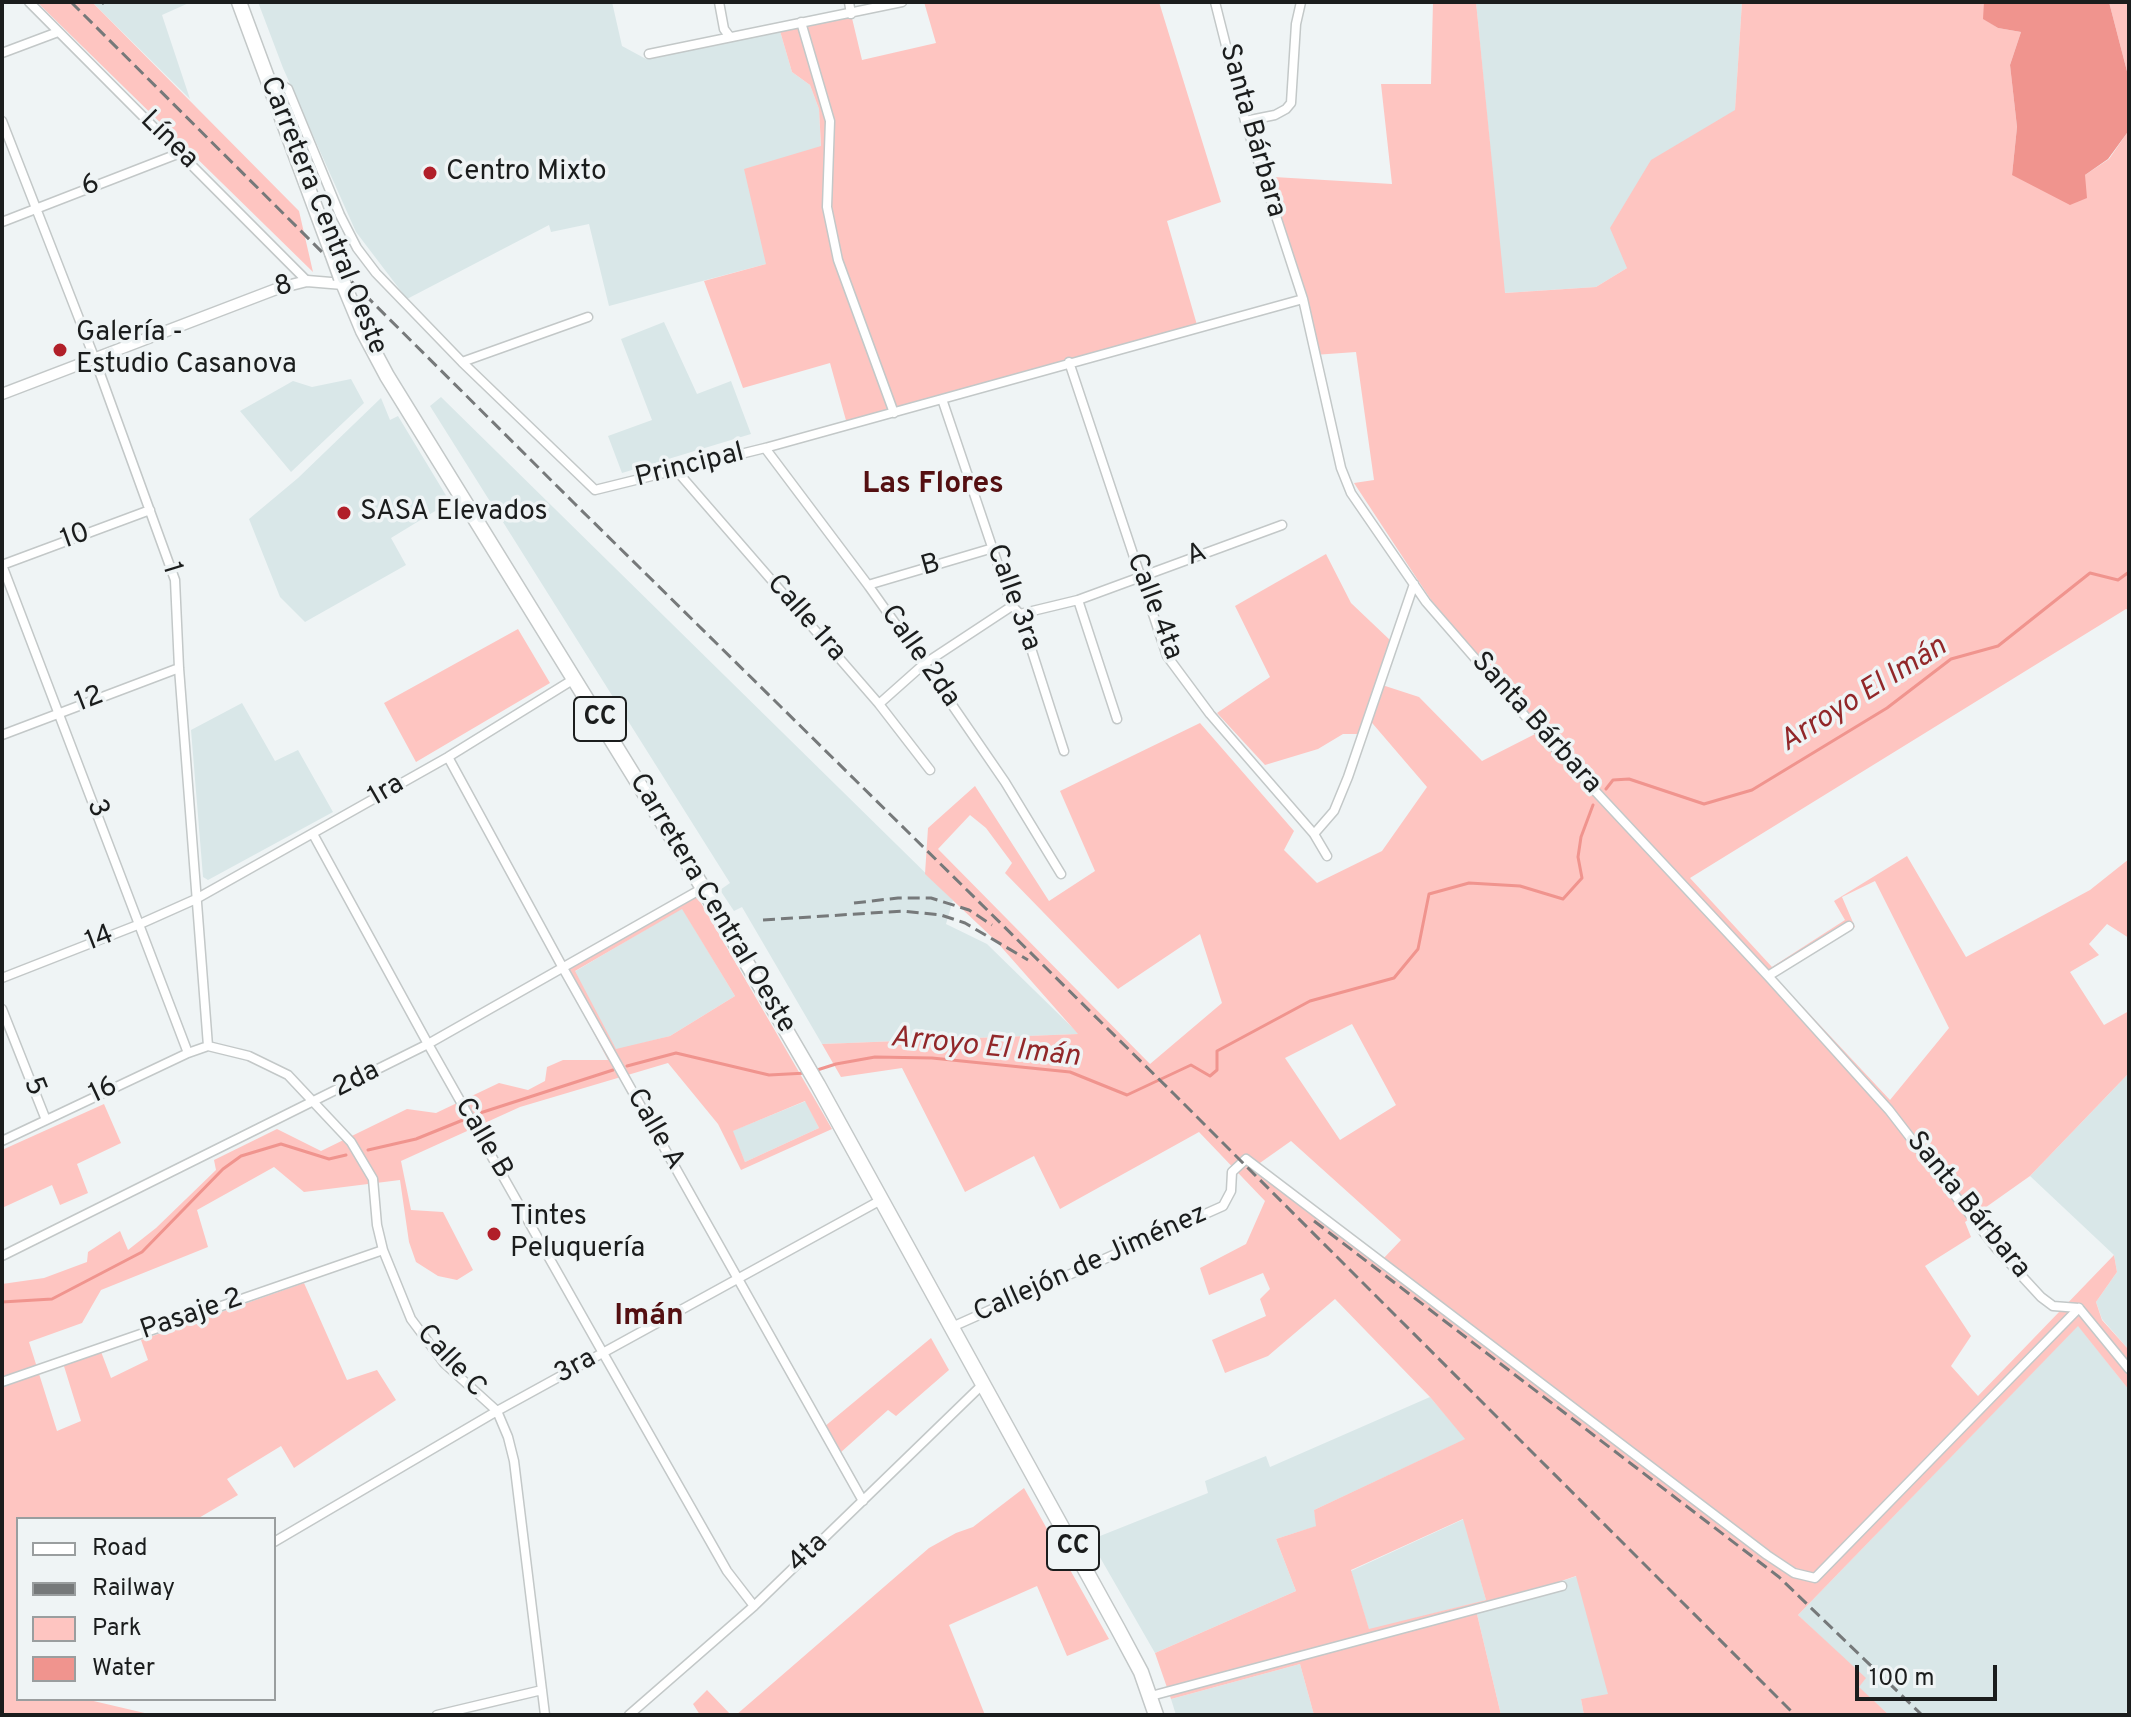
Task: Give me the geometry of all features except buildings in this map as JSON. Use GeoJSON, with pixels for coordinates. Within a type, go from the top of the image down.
{"type":"FeatureCollection","features":[{"type":"Feature","properties":{"kind":"main road","name":"Carretera Central Oeste"},"geometry":{"type":"LineString","coordinates":[[239,2],[342,281],[382,367],[703,888],[807,1065],[1111,1616],[1151,1696],[1156,1715]]}},
{"type":"Feature","properties":{"kind":"street","name":"Línea"},"geometry":{"type":"LineString","coordinates":[[29,2],[307,281]]}},
{"type":"Feature","properties":{"kind":"street"},"geometry":{"type":"LineString","coordinates":[[719,2],[724,29],[730,37]]}},
{"type":"Feature","properties":{"kind":"street"},"geometry":{"type":"LineString","coordinates":[[849,2],[851,14]]}},
{"type":"Feature","properties":{"kind":"street"},"geometry":{"type":"LineString","coordinates":[[649,54],[902,2]]}},
{"type":"Feature","properties":{"kind":"street","name":"Santa Bárbara"},"geometry":{"type":"LineString","coordinates":[[1215,2],[1245,121],[1303,299],[1341,468],[1351,493],[1426,602],[1526,717],[1889,1110],[1995,1247],[2053,1306],[2079,1308]]}},
{"type":"Feature","properties":{"kind":"street"},"geometry":{"type":"LineString","coordinates":[[1245,121],[1275,115],[1291,103],[1296,24],[1301,2]]}},
{"type":"Feature","properties":{"kind":"street"},"geometry":{"type":"LineString","coordinates":[[801,22],[830,121],[827,207],[838,260],[894,413]]}},
{"type":"Feature","properties":{"kind":"street"},"geometry":{"type":"LineString","coordinates":[[2,53],[58,32]]}},
{"type":"Feature","properties":{"kind":"street","name":"Principal"},"geometry":{"type":"LineString","coordinates":[[267,76],[288,89],[340,215],[357,248],[376,273],[462,362],[595,490],[765,448],[1303,299]]}},
{"type":"Feature","properties":{"kind":"street","name":"1"},"geometry":{"type":"LineString","coordinates":[[2,121],[94,357],[175,580],[208,1046]]}},
{"type":"Feature","properties":{"kind":"street","name":"6"},"geometry":{"type":"LineString","coordinates":[[2,222],[180,153]]}},
{"type":"Feature","properties":{"kind":"street","name":"8"},"geometry":{"type":"LineString","coordinates":[[2,394],[279,288],[307,281],[342,281]]}},
{"type":"Feature","properties":{"kind":"street"},"geometry":{"type":"LineString","coordinates":[[462,362],[588,317]]}},
{"type":"Feature","properties":{"kind":"street","name":"Calle 4ta"},"geometry":{"type":"LineString","coordinates":[[1069,362],[1167,656],[1210,714],[1314,834],[1327,856]]}},
{"type":"Feature","properties":{"kind":"street","name":"Calle 3ra"},"geometry":{"type":"LineString","coordinates":[[942,399],[1012,606],[1020,614],[1064,751]]}},
{"type":"Feature","properties":{"kind":"street","name":"Calle 2da"},"geometry":{"type":"LineString","coordinates":[[765,448],[924,664],[1005,782],[1061,874]]}},
{"type":"Feature","properties":{"kind":"street","name":"Calle 1ra"},"geometry":{"type":"LineString","coordinates":[[676,470],[879,704],[930,770]]}},
{"type":"Feature","properties":{"kind":"street","name":"10"},"geometry":{"type":"LineString","coordinates":[[2,565],[150,510]]}},
{"type":"Feature","properties":{"kind":"street","name":"A"},"geometry":{"type":"LineString","coordinates":[[1020,614],[1078,600],[1282,525]]}},
{"type":"Feature","properties":{"kind":"street","name":"B"},"geometry":{"type":"LineString","coordinates":[[868,585],[993,548]]}},
{"type":"Feature","properties":{"kind":"street","name":"3"},"geometry":{"type":"LineString","coordinates":[[2,565],[188,1053]]}},
{"type":"Feature","properties":{"kind":"street"},"geometry":{"type":"LineString","coordinates":[[1314,834],[1334,811],[1348,777],[1414,584]]}},
{"type":"Feature","properties":{"kind":"street"},"geometry":{"type":"LineString","coordinates":[[1078,600],[1117,719]]}},
{"type":"Feature","properties":{"kind":"street"},"geometry":{"type":"LineString","coordinates":[[879,704],[924,664],[1012,606]]}},
{"type":"Feature","properties":{"kind":"street","name":"12"},"geometry":{"type":"LineString","coordinates":[[2,735],[179,668]]}},
{"type":"Feature","properties":{"kind":"street","name":"1ra"},"geometry":{"type":"LineString","coordinates":[[196,899],[448,757],[575,678]]}},
{"type":"Feature","properties":{"kind":"street","name":"Calle A"},"geometry":{"type":"LineString","coordinates":[[448,757],[863,1501]]}},
{"type":"Feature","properties":{"kind":"street","name":"Calle B"},"geometry":{"type":"LineString","coordinates":[[313,834],[428,1044],[727,1571],[754,1606]]}},
{"type":"Feature","properties":{"kind":"street","name":"2da"},"geometry":{"type":"LineString","coordinates":[[2,1256],[428,1044],[703,888]]}},
{"type":"Feature","properties":{"kind":"street","name":"14"},"geometry":{"type":"LineString","coordinates":[[2,978],[196,899]]}},
{"type":"Feature","properties":{"kind":"street"},"geometry":{"type":"LineString","coordinates":[[1768,976],[1849,926]]}},
{"type":"Feature","properties":{"kind":"street","name":"5"},"geometry":{"type":"LineString","coordinates":[[2,1009],[46,1120]]}},
{"type":"Feature","properties":{"kind":"street","name":"16"},"geometry":{"type":"LineString","coordinates":[[2,1141],[208,1046]]}},
{"type":"Feature","properties":{"kind":"street","name":"Calle C"},"geometry":{"type":"LineString","coordinates":[[208,1046],[249,1056],[288,1075],[351,1142],[373,1179],[377,1225],[383,1250],[411,1319],[444,1363],[497,1411],[514,1461],[545,1715]]}},
{"type":"Feature","properties":{"kind":"street","name":"Callejón de Jiménez"},"geometry":{"type":"LineString","coordinates":[[952,1327],[1223,1206],[1231,1191],[1232,1172],[1246,1159],[1767,1555],[1794,1573],[1815,1578],[2079,1308]]}},
{"type":"Feature","properties":{"kind":"street","name":"3ra"},"geometry":{"type":"LineString","coordinates":[[276,1541],[497,1411],[881,1200]]}},
{"type":"Feature","properties":{"kind":"street","name":"Pasaje 2"},"geometry":{"type":"LineString","coordinates":[[2,1382],[383,1250]]}},
{"type":"Feature","properties":{"kind":"street"},"geometry":{"type":"LineString","coordinates":[[2079,1308],[2129,1369]]}},
{"type":"Feature","properties":{"kind":"street","name":"4ta"},"geometry":{"type":"LineString","coordinates":[[629,1715],[754,1606],[982,1385]]}},
{"type":"Feature","properties":{"kind":"street"},"geometry":{"type":"LineString","coordinates":[[1151,1696],[1562,1586]]}},
{"type":"Feature","properties":{"kind":"street"},"geometry":{"type":"LineString","coordinates":[[437,1715],[542,1690]]}},
{"type":"Feature","properties":{"kind":"shaded area"},"geometry":{"type":"Polygon","coordinates":[[[92,2],[191,2],[162,15],[190,99],[92,2]]]}},
{"type":"Feature","properties":{"kind":"shaded area"},"geometry":{"type":"Polygon","coordinates":[[[258,2],[612,2],[622,46],[646,59],[780,31],[792,72],[810,85],[819,109],[821,147],[766,264],[609,306],[589,224],[551,232],[549,225],[407,299],[356,232],[283,68],[258,2]]]}},
{"type":"Feature","properties":{"kind":"shaded area"},"geometry":{"type":"Polygon","coordinates":[[[1476,2],[1742,2],[1735,111],[1651,161],[1627,268],[1596,287],[1504,293],[1476,2]]]}},
{"type":"Feature","properties":{"kind":"shaded area"},"geometry":{"type":"Polygon","coordinates":[[[664,322],[697,394],[731,381],[751,434],[622,473],[608,436],[652,420],[621,339],[664,322]]]}},
{"type":"Feature","properties":{"kind":"shaded area"},"geometry":{"type":"Polygon","coordinates":[[[351,379],[364,403],[291,472],[240,411],[293,381],[312,387],[351,379]]]}},
{"type":"Feature","properties":{"kind":"shaded area"},"geometry":{"type":"Polygon","coordinates":[[[441,397],[953,900],[946,924],[987,944],[1079,1034],[822,1044],[742,907],[734,911],[720,890],[730,883],[430,406],[441,397]]]}},
{"type":"Feature","properties":{"kind":"shaded area","name":"SASA Elevados"},"geometry":{"type":"Polygon","coordinates":[[[381,398],[390,420],[398,416],[450,502],[391,538],[406,565],[305,622],[280,597],[249,519],[298,478],[381,398]]]}},
{"type":"Feature","properties":{"kind":"shaded area"},"geometry":{"type":"Polygon","coordinates":[[[242,703],[275,761],[298,750],[333,812],[208,880],[203,877],[191,730],[242,703]]]}},
{"type":"Feature","properties":{"kind":"shaded area"},"geometry":{"type":"Polygon","coordinates":[[[682,908],[735,996],[670,1036],[616,1050],[574,972],[682,908]]]}},
{"type":"Feature","properties":{"kind":"shaded area"},"geometry":{"type":"Polygon","coordinates":[[[2129,1073],[2129,1350],[2102,1319],[2096,1302],[2117,1272],[2114,1255],[2030,1176],[2129,1073]]]}},
{"type":"Feature","properties":{"kind":"shaded area"},"geometry":{"type":"Polygon","coordinates":[[[806,1101],[819,1128],[745,1162],[732,1131],[806,1101]]]}},
{"type":"Feature","properties":{"kind":"shaded area"},"geometry":{"type":"Polygon","coordinates":[[[2078,1325],[2129,1390],[2129,1709],[2123,1715],[1889,1715],[1858,1687],[1865,1679],[1798,1615],[2078,1325]]]}},
{"type":"Feature","properties":{"kind":"shaded area"},"geometry":{"type":"Polygon","coordinates":[[[1430,1397],[1466,1439],[1314,1510],[1317,1526],[1276,1539],[1296,1591],[1155,1653],[1090,1540],[1208,1493],[1205,1481],[1266,1456],[1270,1467],[1430,1397]]]}},
{"type":"Feature","properties":{"kind":"shaded area"},"geometry":{"type":"Polygon","coordinates":[[[1464,1519],[1486,1600],[1369,1630],[1351,1571],[1464,1519]]]}},
{"type":"Feature","properties":{"kind":"shaded area"},"geometry":{"type":"Polygon","coordinates":[[[1577,1576],[1609,1695],[1581,1699],[1584,1715],[1501,1715],[1476,1610],[1577,1576]]]}},
{"type":"Feature","properties":{"kind":"shaded area"},"geometry":{"type":"Polygon","coordinates":[[[1300,1664],[1314,1715],[1176,1715],[1171,1699],[1300,1664]]]}},
{"type":"Feature","properties":{"kind":"green space"},"geometry":{"type":"Polygon","coordinates":[[[37,2],[92,2],[299,211],[313,272],[37,2]]]}},
{"type":"Feature","properties":{"kind":"green space"},"geometry":{"type":"Polygon","coordinates":[[[924,2],[1159,2],[1221,202],[1167,221],[1197,325],[847,424],[830,363],[743,388],[704,281],[766,264],[744,169],[821,146],[819,109],[810,85],[792,72],[780,31],[851,14],[862,60],[936,43],[924,2]]]}},
{"type":"Feature","properties":{"kind":"green space"},"geometry":{"type":"Polygon","coordinates":[[[1433,2],[1476,2],[1505,293],[1596,287],[1627,268],[1610,228],[1651,160],[1735,110],[1742,2],[1984,2],[1984,19],[1998,28],[2021,32],[2010,65],[2017,127],[2012,175],[2085,175],[2109,159],[2127,133],[2129,106],[2129,610],[2126,609],[1690,878],[1772,967],[1845,920],[1834,901],[1907,856],[1966,957],[2090,890],[2129,859],[2129,938],[2107,924],[2089,944],[2099,955],[2070,972],[2104,1025],[2129,1011],[2129,1073],[2030,1176],[1965,1222],[1971,1237],[1925,1266],[1971,1336],[1951,1366],[1978,1396],[2114,1255],[2117,1272],[2096,1302],[2102,1320],[2129,1350],[2129,1390],[2078,1326],[1798,1615],[1866,1678],[1859,1687],[1889,1715],[1584,1715],[1581,1699],[1608,1694],[1576,1576],[1476,1610],[1501,1715],[1314,1715],[1300,1664],[1171,1699],[1155,1653],[1296,1591],[1276,1539],[1316,1526],[1314,1510],[1465,1439],[1430,1397],[1335,1299],[1268,1356],[1225,1373],[1212,1340],[1266,1316],[1260,1299],[1270,1289],[1263,1273],[1209,1295],[1200,1268],[1246,1244],[1265,1201],[1199,1132],[1060,1209],[1034,1156],[965,1192],[902,1068],[841,1077],[822,1044],[1078,1034],[996,941],[925,874],[928,828],[975,786],[1049,901],[1095,871],[1060,791],[1200,723],[1294,831],[1284,850],[1317,883],[1382,851],[1427,787],[1367,717],[1362,734],[1343,734],[1318,749],[1265,765],[1217,713],[1270,677],[1235,606],[1326,554],[1351,603],[1391,641],[1376,683],[1419,697],[1482,761],[1541,731],[1431,600],[1354,483],[1374,480],[1356,352],[1314,355],[1252,130],[1274,177],[1392,184],[1381,84],[1431,84],[1433,2]],[[970,815],[938,849],[1150,1064],[1222,1003],[1200,934],[1118,989],[1005,873],[1012,863],[986,828],[970,815]],[[1875,881],[1842,897],[1855,927],[1774,976],[1890,1100],[1949,1028],[1875,881]],[[1352,1024],[1285,1058],[1340,1140],[1396,1105],[1352,1024]],[[1291,1141],[1257,1165],[1382,1260],[1401,1240],[1291,1141]],[[1463,1519],[1351,1570],[1369,1629],[1486,1600],[1463,1519]]]}},
{"type":"Feature","properties":{"kind":"green space"},"geometry":{"type":"Polygon","coordinates":[[[2109,2],[2129,2],[2129,79],[2109,2]]]}},
{"type":"Feature","properties":{"kind":"green space"},"geometry":{"type":"Polygon","coordinates":[[[518,629],[550,683],[416,762],[384,703],[518,629]]]}},
{"type":"Feature","properties":{"kind":"green space"},"geometry":{"type":"Polygon","coordinates":[[[694,891],[832,1129],[741,1170],[718,1124],[668,1063],[520,1107],[401,1161],[411,1210],[443,1212],[473,1270],[457,1280],[438,1276],[416,1262],[409,1242],[400,1180],[304,1192],[274,1167],[197,1210],[208,1247],[101,1290],[82,1323],[29,1342],[57,1431],[81,1421],[63,1363],[100,1349],[111,1378],[148,1360],[141,1340],[304,1283],[347,1380],[377,1370],[396,1400],[294,1468],[281,1446],[227,1479],[238,1495],[200,1517],[16,1517],[16,1701],[94,1701],[153,1715],[2,1715],[2,1284],[44,1278],[87,1262],[88,1252],[120,1231],[128,1250],[156,1228],[216,1170],[214,1160],[277,1129],[321,1151],[407,1109],[436,1113],[499,1083],[528,1090],[545,1081],[547,1067],[563,1060],[608,1060],[559,968],[694,891]],[[682,909],[575,971],[616,1049],[670,1036],[735,996],[682,909]],[[805,1101],[733,1131],[745,1162],[819,1128],[805,1101]]]}},
{"type":"Feature","properties":{"kind":"green space"},"geometry":{"type":"Polygon","coordinates":[[[104,1104],[121,1143],[77,1164],[88,1193],[60,1205],[52,1185],[2,1208],[2,1150],[104,1104]]]}},
{"type":"Feature","properties":{"kind":"green space"},"geometry":{"type":"Polygon","coordinates":[[[931,1338],[949,1370],[896,1416],[888,1410],[840,1453],[824,1427],[931,1338]]]}},
{"type":"Feature","properties":{"kind":"green space"},"geometry":{"type":"Polygon","coordinates":[[[1024,1488],[1109,1639],[1067,1656],[1037,1586],[949,1625],[985,1715],[736,1715],[929,1548],[973,1527],[1024,1488]]]}},
{"type":"Feature","properties":{"kind":"green space"},"geometry":{"type":"Polygon","coordinates":[[[707,1690],[731,1715],[700,1715],[693,1704],[707,1690]]]}},
{"type":"Feature","properties":{"kind":"water"},"geometry":{"type":"Polygon","coordinates":[[[1984,2],[2109,2],[2129,79],[2127,133],[2108,159],[2085,175],[2087,198],[2070,205],[2012,175],[2017,127],[2010,65],[2021,32],[1998,28],[1983,19],[1984,2]]]}},
{"type":"Feature","properties":{"kind":"waterway","name":"Arroyo El Imán"},"geometry":{"type":"LineString","coordinates":[[1606,789],[1613,780],[1629,779],[1704,804],[1752,790],[1887,708],[1951,659],[1998,646],[2090,573],[2118,580],[2129,572]]}},
{"type":"Feature","properties":{"kind":"waterway","name":"Arroyo El Imán"},"geometry":{"type":"LineString","coordinates":[[814,1071],[875,1057],[932,1058],[1070,1072],[1127,1095],[1191,1065],[1210,1076],[1217,1070],[1217,1051],[1310,1001],[1394,978],[1418,949],[1429,894],[1469,883],[1520,886],[1563,899],[1582,878],[1578,857],[1581,837],[1593,805]]}},
{"type":"Feature","properties":{"kind":"waterway","name":"Arroyo El Imán"},"geometry":{"type":"LineString","coordinates":[[627,1066],[676,1053],[769,1075],[807,1073]]}},
{"type":"Feature","properties":{"kind":"waterway","name":"Arroyo El Imán"},"geometry":{"type":"LineString","coordinates":[[480,1113],[613,1070]]}},
{"type":"Feature","properties":{"kind":"waterway","name":"Arroyo El Imán"},"geometry":{"type":"LineString","coordinates":[[368,1150],[416,1139],[463,1120]]}},
{"type":"Feature","properties":{"kind":"waterway","name":"Arroyo El Imán"},"geometry":{"type":"LineString","coordinates":[[2,1302],[52,1299],[142,1252],[223,1169],[241,1156],[281,1144],[329,1159],[346,1155]]}},
{"type":"Feature","properties":{"kind":"railway"},"geometry":{"type":"LineString","coordinates":[[71,2],[1174,1094],[1795,1715]]}},
{"type":"Feature","properties":{"kind":"railway"},"geometry":{"type":"LineString","coordinates":[[854,903],[931,898],[969,910],[992,925]]}},
{"type":"Feature","properties":{"kind":"railway"},"geometry":{"type":"LineString","coordinates":[[763,920],[903,911],[941,915],[965,923],[1028,960]]}},
{"type":"Feature","properties":{"kind":"railway"},"geometry":{"type":"LineString","coordinates":[[1314,1221],[1779,1577],[1922,1715]]}},
{"type":"Feature","properties":{"kind":"place","name":"Centro Mixto"},"geometry":{"type":"Point","coordinates":[430,173]}},
{"type":"Feature","properties":{"kind":"place","name":"Galería - Estudio Casanova"},"geometry":{"type":"Point","coordinates":[60,350]}},
{"type":"Feature","properties":{"kind":"place","name":"SASA Elevados"},"geometry":{"type":"Point","coordinates":[344,513]}},
{"type":"Feature","properties":{"kind":"place","name":"Tintes Peluquería"},"geometry":{"type":"Point","coordinates":[494,1234]}},
{"type":"Feature","properties":{"kind":"district","name":"Las Flores"},"geometry":{"type":"Point","coordinates":[933,486]}},
{"type":"Feature","properties":{"kind":"district","name":"Imán"},"geometry":{"type":"Point","coordinates":[649,1318]}}]}
